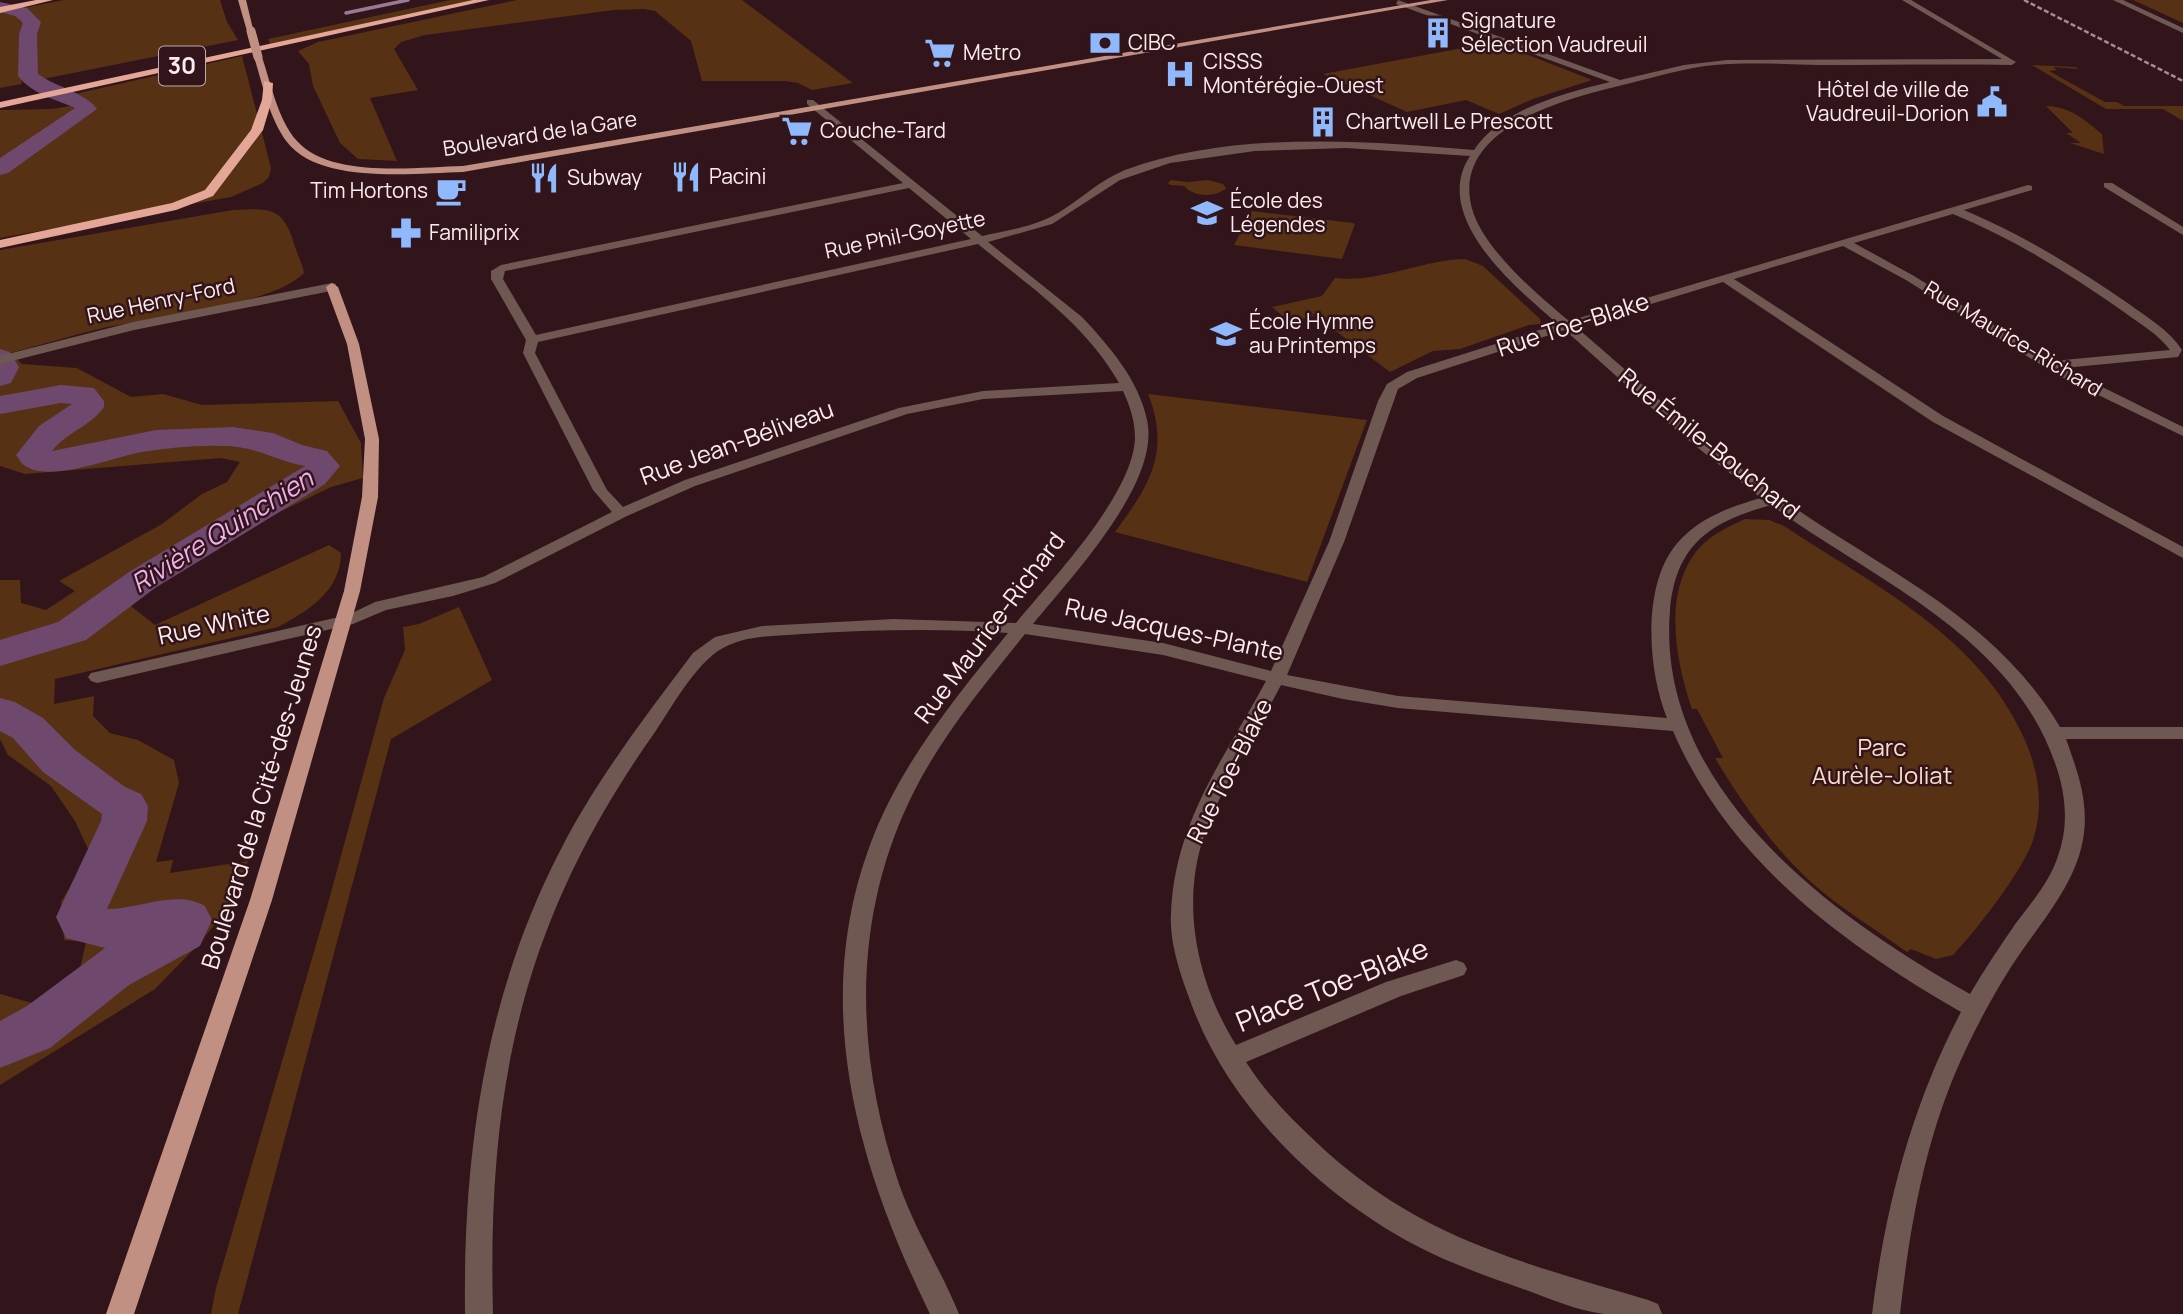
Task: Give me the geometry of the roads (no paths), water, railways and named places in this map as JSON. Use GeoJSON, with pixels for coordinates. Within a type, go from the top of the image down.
{"type":"FeatureCollection","features":[{"type":"Feature","properties":{"kind":"highway"},"geometry":{"type":"LineString","coordinates":[[0,10],[49,0]]}},
{"type":"Feature","properties":{"kind":"highway","name":"30"},"geometry":{"type":"LineString","coordinates":[[0,93],[439,0]]}},
{"type":"Feature","properties":{"kind":"highway","name":"30"},"geometry":{"type":"LineString","coordinates":[[0,105],[485,0]]}},
{"type":"Feature","properties":{"kind":"highway"},"geometry":{"type":"LineString","coordinates":[[0,244],[176,206],[203,196],[219,183],[253,136],[267,100],[268,83]]}},
{"type":"Feature","properties":{"kind":"main road"},"geometry":{"type":"LineString","coordinates":[[242,0],[268,83]]}},
{"type":"Feature","properties":{"kind":"main road","name":"Boulevard de la Gare"},"geometry":{"type":"LineString","coordinates":[[813,104],[1410,3],[1444,0]]}},
{"type":"Feature","properties":{"kind":"main road","name":"Boulevard de la Gare"},"geometry":{"type":"LineString","coordinates":[[268,83],[285,128],[300,149],[318,160],[350,169],[463,169],[813,104],[1399,2]]}},
{"type":"Feature","properties":{"kind":"main road","name":"Boulevard de la Cité-des-Jeunes"},"geometry":{"type":"LineString","coordinates":[[120,1314],[261,900],[344,621],[364,531],[373,458],[369,422],[354,350],[332,287]]}},
{"type":"Feature","properties":{"kind":"street","name":"Rue Émile-Bouchard"},"geometry":{"type":"LineString","coordinates":[[1886,1314],[1903,1209],[1921,1139],[1945,1072],[1974,1008],[2055,886],[2070,852],[2075,821],[2074,793],[2066,762],[2055,733],[2011,672],[1958,623],[1773,500],[1696,439],[1503,268],[1473,227],[1464,201],[1463,182],[1474,153],[1492,133],[1522,114],[1556,99],[1617,82],[1724,62],[2011,62],[1906,0]]}},
{"type":"Feature","properties":{"kind":"street"},"geometry":{"type":"LineString","coordinates":[[2117,0],[2183,31]]}},
{"type":"Feature","properties":{"kind":"street"},"geometry":{"type":"LineString","coordinates":[[1399,2],[1410,3],[1617,82]]}},
{"type":"Feature","properties":{"kind":"street","name":"Rue Maurice-Richard"},"geometry":{"type":"LineString","coordinates":[[813,104],[1086,328],[1126,387],[1138,413],[1142,435],[1132,479],[1110,514],[1020,628],[911,780],[876,854],[861,912],[857,939],[854,1040],[864,1109],[884,1184],[897,1217],[921,1272],[945,1314]]}},
{"type":"Feature","properties":{"kind":"street","name":"Rue Phil-Goyette"},"geometry":{"type":"LineString","coordinates":[[532,340],[981,240],[1049,222],[1070,211],[1108,181],[1151,165],[1178,159],[1264,149],[1322,146],[1397,147],[1474,153]]}},
{"type":"Feature","properties":{"kind":"street"},"geometry":{"type":"LineString","coordinates":[[622,513],[610,503],[595,481],[529,353],[532,340],[496,271],[911,184]]}},
{"type":"Feature","properties":{"kind":"street"},"geometry":{"type":"LineString","coordinates":[[2108,185],[2183,232]]}},
{"type":"Feature","properties":{"kind":"street","name":"Rue Toe-Blake"},"geometry":{"type":"LineString","coordinates":[[1648,1314],[1468,1256],[1388,1214],[1359,1195],[1301,1144],[1261,1100],[1230,1058],[1200,1003],[1192,979],[1183,927],[1183,878],[1188,856],[1207,809],[1319,588],[1392,387],[1423,371],[2028,188]]}},
{"type":"Feature","properties":{"kind":"street"},"geometry":{"type":"LineString","coordinates":[[1953,210],[1987,224],[2059,263],[2155,329],[2176,350],[2173,354],[2161,356],[2050,365]]}},
{"type":"Feature","properties":{"kind":"street"},"geometry":{"type":"LineString","coordinates":[[2155,215],[2182,214]]}},
{"type":"Feature","properties":{"kind":"street","name":"Rue Maurice-Richard"},"geometry":{"type":"LineString","coordinates":[[1845,243],[1898,271],[2050,365],[2183,432]]}},
{"type":"Feature","properties":{"kind":"street"},"geometry":{"type":"LineString","coordinates":[[1725,278],[1947,424],[2183,553]]}},
{"type":"Feature","properties":{"kind":"street","name":"Rue Henry-Ford"},"geometry":{"type":"LineString","coordinates":[[0,360],[133,326],[332,287]]}},
{"type":"Feature","properties":{"kind":"street","name":"Rue Jean-Béliveau"},"geometry":{"type":"LineString","coordinates":[[381,606],[453,591],[489,580],[622,513],[738,465],[922,406],[995,393],[1126,387]]}},
{"type":"Feature","properties":{"kind":"street"},"geometry":{"type":"LineString","coordinates":[[1773,500],[1743,508],[1700,529],[1685,543],[1673,562],[1659,620],[1660,651],[1666,685],[1680,725],[1699,762],[1732,814],[1788,879],[1863,938],[1974,1008]]}},
{"type":"Feature","properties":{"kind":"street","name":"Rue White"},"geometry":{"type":"LineString","coordinates":[[97,677],[344,621],[381,606]]}},
{"type":"Feature","properties":{"kind":"street","name":"Rue Jacques-Plante"},"geometry":{"type":"LineString","coordinates":[[479,1314],[478,1213],[485,1129],[502,1033],[525,956],[557,877],[595,806],[699,657],[715,644],[739,635],[816,628],[918,624],[1020,628],[1128,642],[1338,693],[1395,702],[1680,725]]}},
{"type":"Feature","properties":{"kind":"street"},"geometry":{"type":"LineString","coordinates":[[2055,733],[2183,733]]}},
{"type":"Feature","properties":{"kind":"street","name":"Place Toe-Blake"},"geometry":{"type":"LineString","coordinates":[[1230,1058],[1394,989],[1456,969]]}},
{"type":"Feature","properties":{"kind":"waterway"},"geometry":{"type":"LineString","coordinates":[[346,13],[408,0]]}},
{"type":"Feature","properties":{"kind":"waterway","name":"Rivière Quinchien"},"geometry":{"type":"LineString","coordinates":[[0,7],[21,12],[32,22],[28,34],[28,76],[47,90],[82,103],[87,109],[0,168]]}},
{"type":"Feature","properties":{"kind":"waterway","name":"Rivière Quinchien"},"geometry":{"type":"LineString","coordinates":[[0,358],[4,367],[0,377]]}},
{"type":"Feature","properties":{"kind":"waterway","name":"Rivière Quinchien"},"geometry":{"type":"LineString","coordinates":[[0,405],[61,394],[83,395],[88,401],[85,410],[60,425],[43,441],[33,455],[38,460],[64,460],[156,440],[218,436],[266,441],[292,453],[315,458],[323,466],[313,477],[142,580],[72,631],[0,653]]}},
{"type":"Feature","properties":{"kind":"waterway","name":"Rivière Quinchien"},"geometry":{"type":"LineString","coordinates":[[0,712],[28,728],[59,761],[109,799],[125,806],[124,821],[83,908],[81,917],[84,924],[120,929],[182,917],[187,920],[182,932],[119,965],[45,1022],[0,1045]]}},
{"type":"Feature","properties":{"kind":"railway"},"geometry":{"type":"LineString","coordinates":[[2024,0],[2183,81]]}},
{"type":"Feature","properties":{"kind":"place","name":"Signature Sélection Vaudreuil"},"geometry":{"type":"Point","coordinates":[1438,33]}},
{"type":"Feature","properties":{"kind":"place","name":"CIBC"},"geometry":{"type":"Point","coordinates":[1105,43]}},
{"type":"Feature","properties":{"kind":"place","name":"Metro"},"geometry":{"type":"Point","coordinates":[940,53]}},
{"type":"Feature","properties":{"kind":"place","name":"CISSS Montérégie-Ouest"},"geometry":{"type":"Point","coordinates":[1180,74]}},
{"type":"Feature","properties":{"kind":"place","name":"Hôtel de ville de Vaudreuil-Dorion"},"geometry":{"type":"Point","coordinates":[1992,102]}},
{"type":"Feature","properties":{"kind":"place","name":"Chartwell Le Prescott"},"geometry":{"type":"Point","coordinates":[1323,122]}},
{"type":"Feature","properties":{"kind":"place","name":"Couche-Tard"},"geometry":{"type":"Point","coordinates":[797,131]}},
{"type":"Feature","properties":{"kind":"place","name":"Pacini"},"geometry":{"type":"Point","coordinates":[686,177]}},
{"type":"Feature","properties":{"kind":"place","name":"Subway"},"geometry":{"type":"Point","coordinates":[544,178]}},
{"type":"Feature","properties":{"kind":"place","name":"Tim Hortons"},"geometry":{"type":"Point","coordinates":[451,191]}},
{"type":"Feature","properties":{"kind":"place","name":"École des Légendes"},"geometry":{"type":"Point","coordinates":[1207,213]}},
{"type":"Feature","properties":{"kind":"place","name":"Familiprix"},"geometry":{"type":"Point","coordinates":[406,233]}},
{"type":"Feature","properties":{"kind":"place","name":"École Hymne au Printemps"},"geometry":{"type":"Point","coordinates":[1226,334]}},
{"type":"Feature","properties":{"kind":"park label","name":"Parc Aurèle-Joliat"},"geometry":{"type":"Point","coordinates":[1882,762]}}]}
